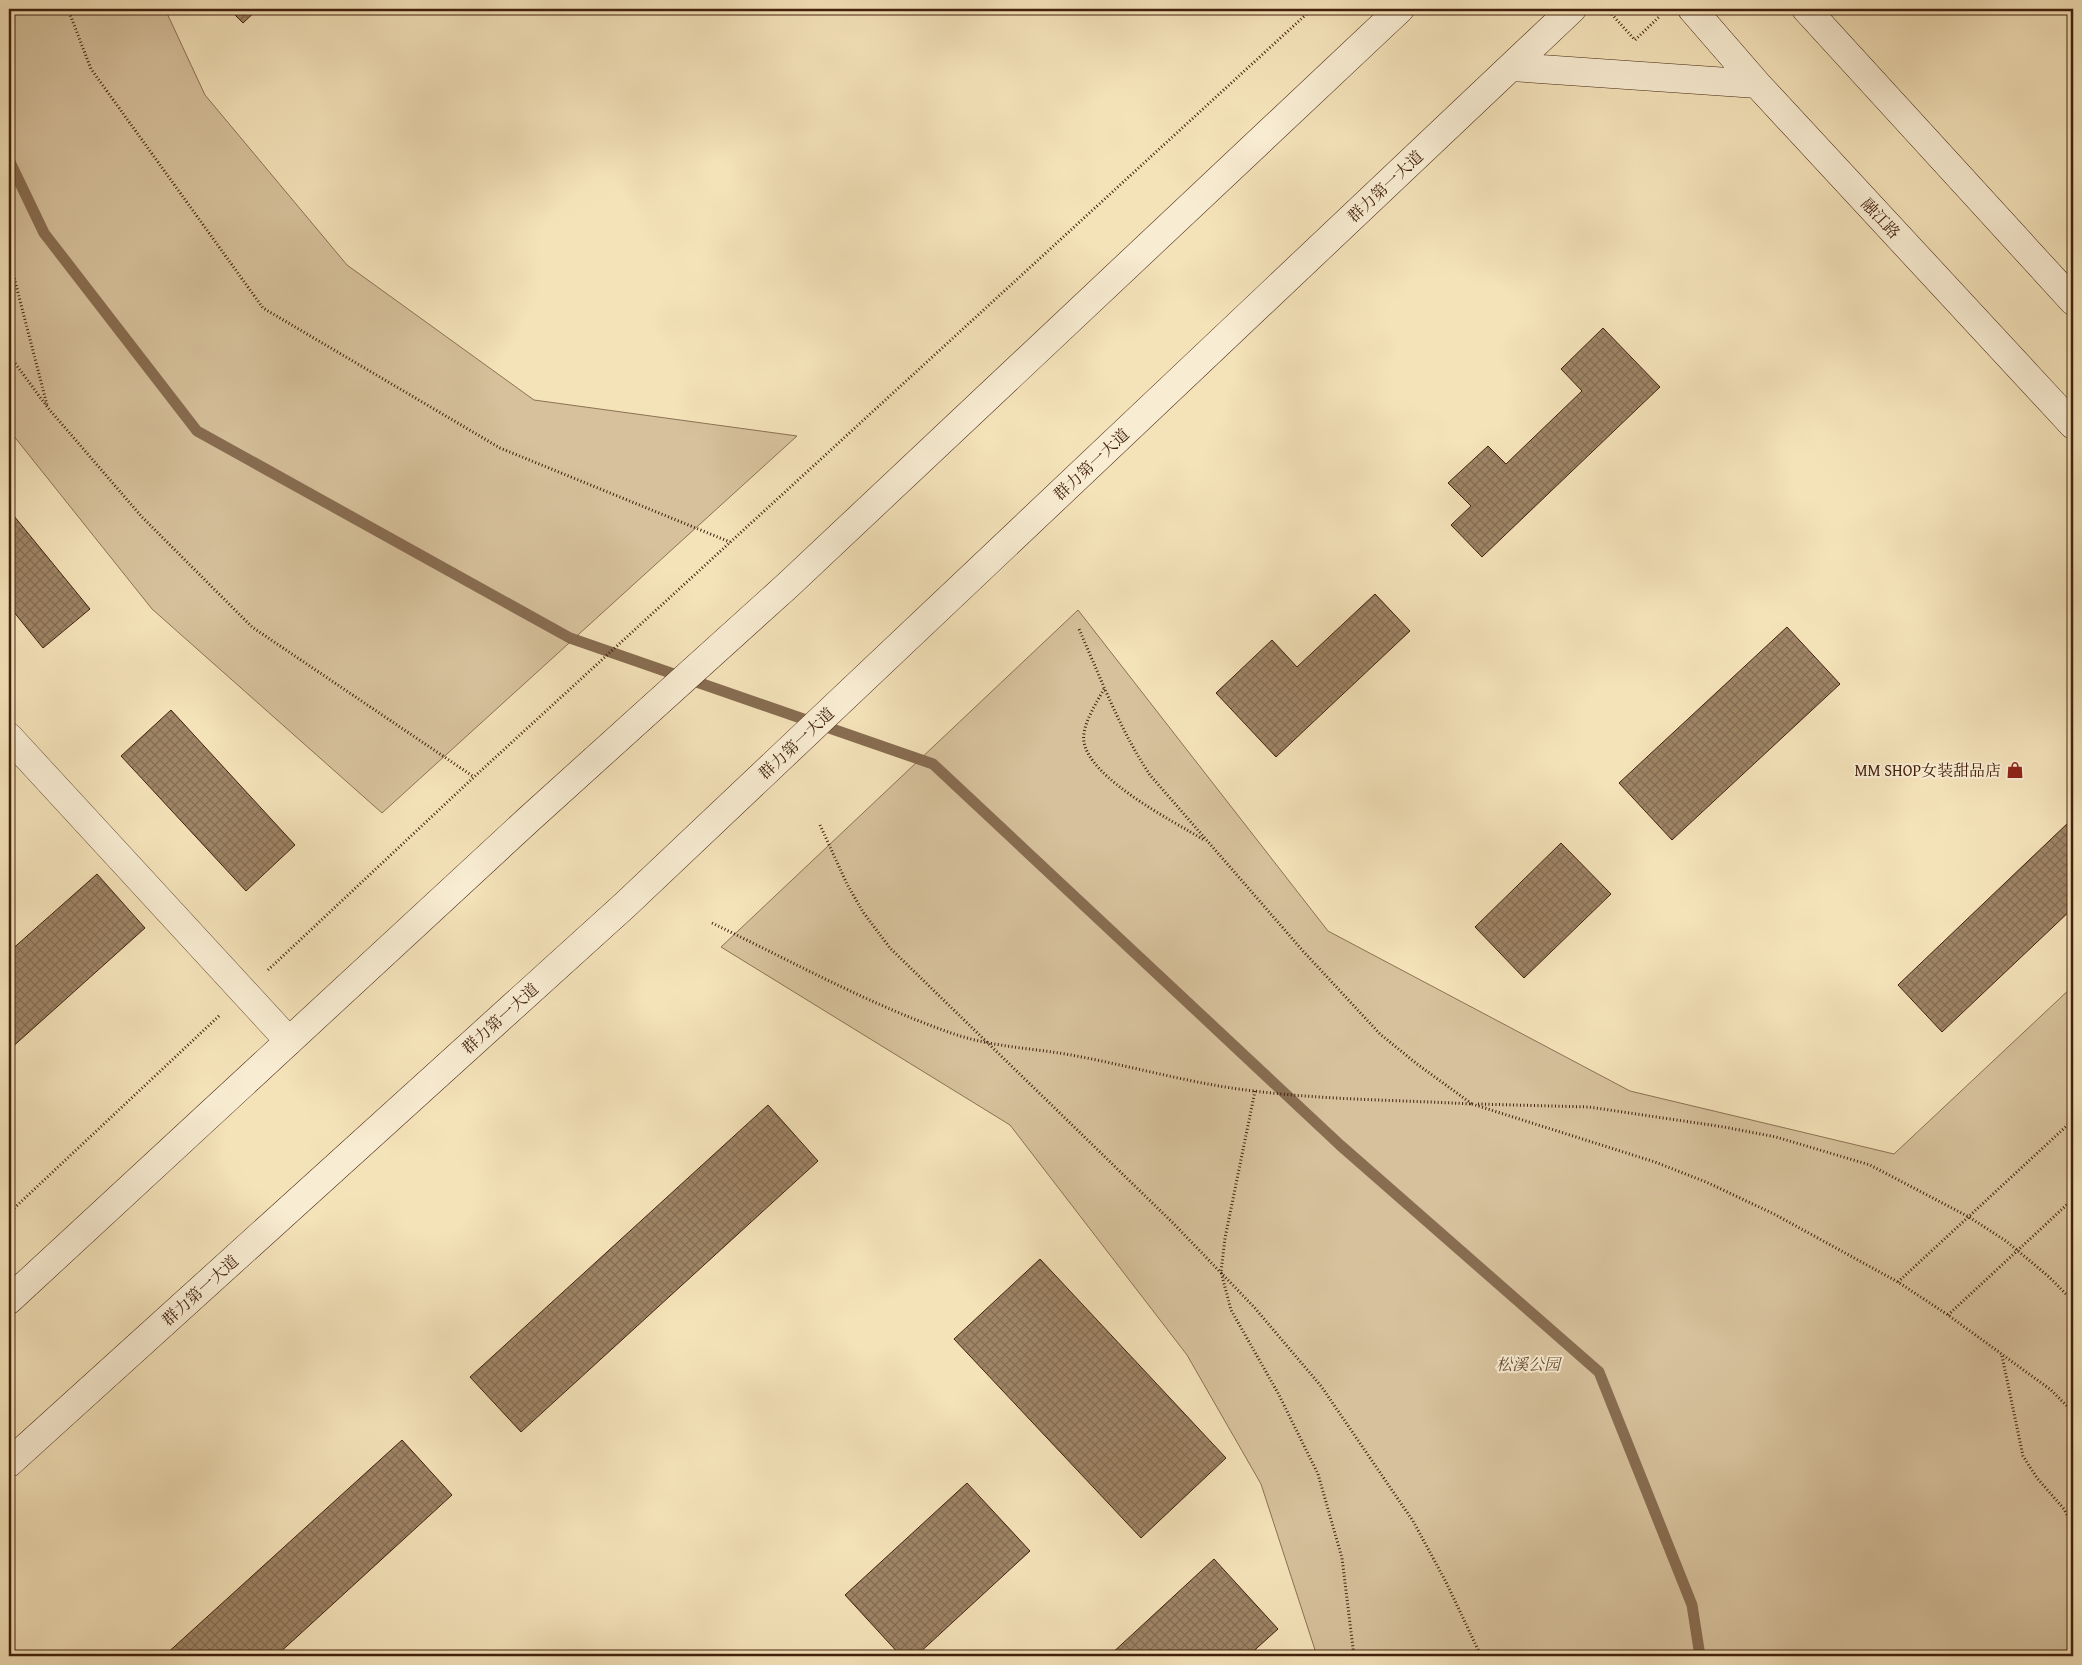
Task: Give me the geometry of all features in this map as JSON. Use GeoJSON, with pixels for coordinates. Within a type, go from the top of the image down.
{"type":"FeatureCollection","features":[{"type":"Feature","properties":{"kind":"main road"},"geometry":{"type":"LineString","coordinates":[[9,1300],[528,820],[788,585],[1400,9]]}},
{"type":"Feature","properties":{"kind":"main road","name":"群力第一大道"},"geometry":{"type":"LineString","coordinates":[[9,1463],[625,905],[1572,9]]}},
{"type":"Feature","properties":{"kind":"main road","name":"融江路"},"geometry":{"type":"LineString","coordinates":[[1692,9],[1757,84],[2073,425]]}},
{"type":"Feature","properties":{"kind":"main road"},"geometry":{"type":"LineString","coordinates":[[1810,11],[2073,301]]}},
{"type":"Feature","properties":{"kind":"main road"},"geometry":{"type":"LineString","coordinates":[[1511,67],[1757,84]]}},
{"type":"Feature","properties":{"kind":"main road"},"geometry":{"type":"LineString","coordinates":[[9,737],[289,1041]]}},
{"type":"Feature","properties":{"kind":"path"},"geometry":{"type":"LineString","coordinates":[[68,9],[91,69],[264,308],[500,448],[730,542]]}},
{"type":"Feature","properties":{"kind":"path"},"geometry":{"type":"LineString","coordinates":[[493,759],[1312,9]]}},
{"type":"Feature","properties":{"kind":"path"},"geometry":{"type":"LineString","coordinates":[[1608,9],[1635,40],[1661,15]]}},
{"type":"Feature","properties":{"kind":"path"},"geometry":{"type":"LineString","coordinates":[[9,258],[48,408]]}},
{"type":"Feature","properties":{"kind":"path"},"geometry":{"type":"LineString","coordinates":[[9,355],[48,408],[142,517],[252,627],[474,777]]}},
{"type":"Feature","properties":{"kind":"path"},"geometry":{"type":"LineString","coordinates":[[1079,629],[1134,751],[1145,767],[1303,951],[1380,1034],[1416,1064],[1472,1104],[1638,1156],[1706,1182],[1774,1214],[1898,1282],[1948,1315],[2051,1390],[2073,1412]]}},
{"type":"Feature","properties":{"kind":"path"},"geometry":{"type":"LineString","coordinates":[[1104,688],[1088,717],[1083,741],[1092,759],[1110,779],[1137,800],[1208,842]]}},
{"type":"Feature","properties":{"kind":"path"},"geometry":{"type":"LineString","coordinates":[[820,825],[847,884],[863,912],[890,948],[1221,1272],[1267,1321],[1321,1386],[1413,1522],[1446,1582],[1480,1656]]}},
{"type":"Feature","properties":{"kind":"path"},"geometry":{"type":"LineString","coordinates":[[712,923],[885,1007],[954,1034],[988,1043],[1072,1055],[1208,1084],[1255,1091],[1352,1099],[1589,1107],[1724,1126],[1776,1137],[1870,1165],[1970,1216],[2018,1251],[2073,1301]]}},
{"type":"Feature","properties":{"kind":"path"},"geometry":{"type":"LineString","coordinates":[[1255,1091],[1225,1238],[1221,1272],[1231,1310],[1278,1393],[1318,1474],[1342,1558],[1354,1656]]}},
{"type":"Feature","properties":{"kind":"path"},"geometry":{"type":"LineString","coordinates":[[1898,1282],[2073,1120]]}},
{"type":"Feature","properties":{"kind":"path"},"geometry":{"type":"LineString","coordinates":[[1948,1315],[2073,1199]]}},
{"type":"Feature","properties":{"kind":"path"},"geometry":{"type":"LineString","coordinates":[[2002,1355],[2023,1456],[2037,1478],[2064,1509],[2073,1527]]}},
{"type":"Feature","properties":{"kind":"green space"},"geometry":{"type":"Polygon","coordinates":[[[9,9],[165,9],[205,95],[347,265],[534,400],[797,436],[382,813],[152,609],[9,430],[9,9]]]}},
{"type":"Feature","properties":{"kind":"green space","name":"松溪公园"},"geometry":{"type":"Polygon","coordinates":[[[1078,610],[1328,931],[1630,1091],[1894,1154],[2073,986],[2073,1656],[1317,1656],[1261,1484],[1187,1355],[1010,1125],[721,947],[1078,610]]]}},
{"type":"Feature","properties":{"kind":"building"},"geometry":{"type":"Polygon","coordinates":[[[229,9],[258,9],[243,23],[229,9]]]}},
{"type":"Feature","properties":{"kind":"building"},"geometry":{"type":"Polygon","coordinates":[[[1603,328],[1660,387],[1482,557],[1451,525],[1471,506],[1448,483],[1488,446],[1506,464],[1582,391],[1561,369],[1603,328]]]}},
{"type":"Feature","properties":{"kind":"building"},"geometry":{"type":"Polygon","coordinates":[[[9,510],[90,609],[43,648],[9,606],[9,510]]]}},
{"type":"Feature","properties":{"kind":"building"},"geometry":{"type":"Polygon","coordinates":[[[1375,594],[1410,631],[1276,757],[1216,693],[1272,640],[1297,667],[1375,594]]]}},
{"type":"Feature","properties":{"kind":"building"},"geometry":{"type":"Polygon","coordinates":[[[1787,627],[1840,684],[1672,840],[1619,783],[1787,627]]]}},
{"type":"Feature","properties":{"kind":"building"},"geometry":{"type":"Polygon","coordinates":[[[171,710],[295,845],[246,891],[121,756],[171,710]]]}},
{"type":"Feature","properties":{"kind":"building"},"geometry":{"type":"Polygon","coordinates":[[[2070,821],[2073,825],[2073,908],[1942,1032],[1898,985],[2070,821]]]}},
{"type":"Feature","properties":{"kind":"building"},"geometry":{"type":"Polygon","coordinates":[[[1561,843],[1611,894],[1524,978],[1475,927],[1561,843]]]}},
{"type":"Feature","properties":{"kind":"building"},"geometry":{"type":"Polygon","coordinates":[[[97,874],[145,928],[9,1050],[9,952],[97,874]]]}},
{"type":"Feature","properties":{"kind":"building"},"geometry":{"type":"Polygon","coordinates":[[[768,1105],[818,1161],[521,1432],[470,1377],[768,1105]]]}},
{"type":"Feature","properties":{"kind":"building"},"geometry":{"type":"Polygon","coordinates":[[[1040,1259],[1226,1458],[1141,1538],[954,1339],[1040,1259]]]}},
{"type":"Feature","properties":{"kind":"building"},"geometry":{"type":"Polygon","coordinates":[[[402,1440],[452,1495],[276,1656],[164,1656],[402,1440]]]}},
{"type":"Feature","properties":{"kind":"building"},"geometry":{"type":"Polygon","coordinates":[[[967,1483],[1030,1551],[916,1656],[901,1656],[845,1595],[967,1483]]]}},
{"type":"Feature","properties":{"kind":"building"},"geometry":{"type":"Polygon","coordinates":[[[1214,1559],[1278,1629],[1248,1656],[1109,1656],[1214,1559]]]}},
{"type":"Feature","properties":{"kind":"waterway"},"geometry":{"type":"LineString","coordinates":[[9,160],[44,233],[197,431],[570,638],[933,764],[1340,1145],[1599,1372],[1692,1605],[1700,1656]]}},
{"type":"Feature","properties":{"kind":"place","name":"MM SHOP女装甜品店"},"geometry":{"type":"Point","coordinates":[2015,770]}}]}
